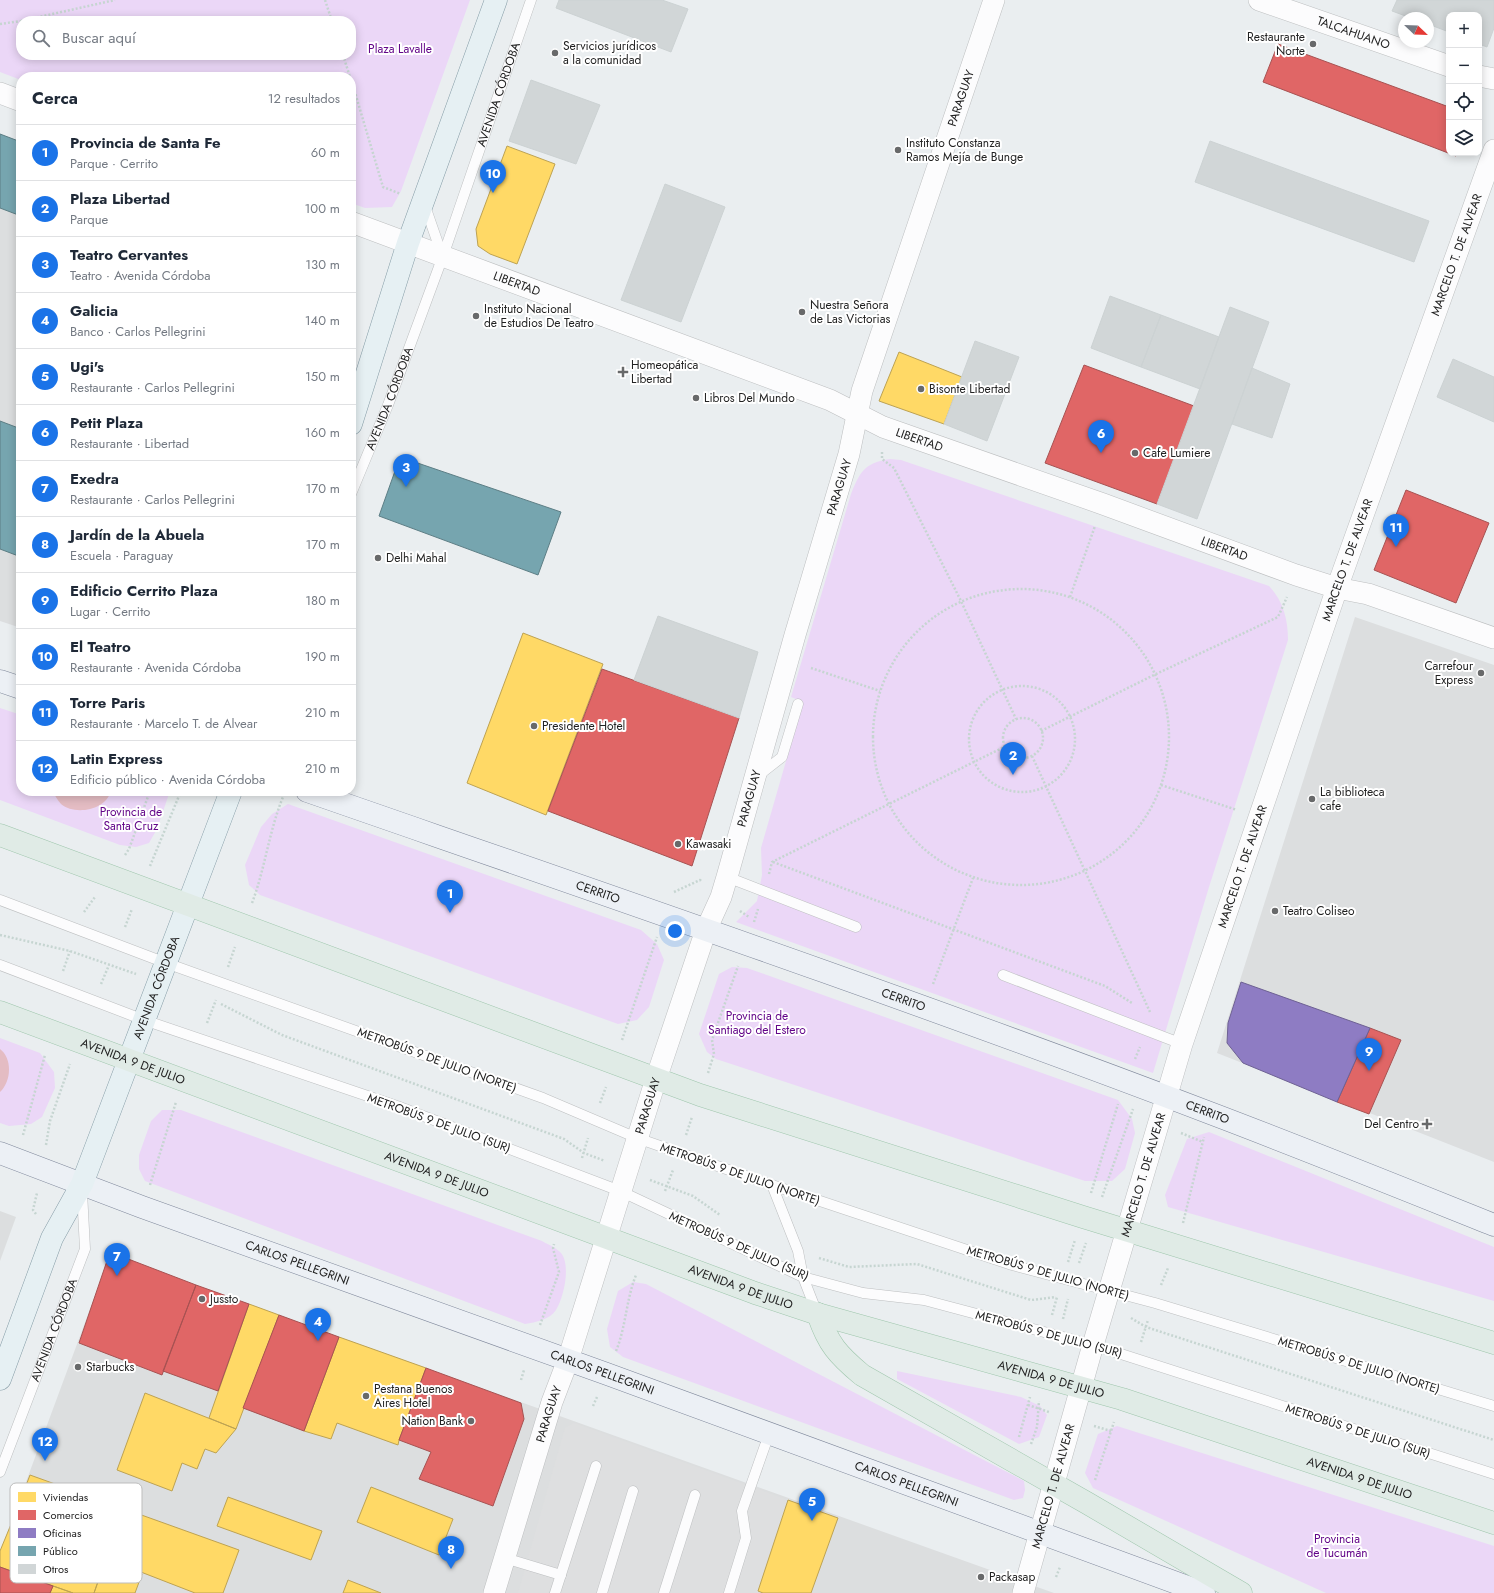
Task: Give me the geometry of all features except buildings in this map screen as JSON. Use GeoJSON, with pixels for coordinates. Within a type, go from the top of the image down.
{"type":"FeatureCollection","features":[{"type":"Feature","properties":{"kind":"highway"},"geometry":{"type":"LineString","coordinates":[[0,835],[700,1095],[1127,1230],[1494,1343]]}},
{"type":"Feature","properties":{"kind":"highway","name":"AVENIDA 9 DE JULIO"},"geometry":{"type":"LineString","coordinates":[[0,1012],[755,1293],[818,1314],[1082,1387],[1494,1523]]}},
{"type":"Feature","properties":{"kind":"highway"},"geometry":{"type":"LineString","coordinates":[[818,1314],[825,1335],[832,1346],[862,1375],[1053,1483],[1240,1593]]}},
{"type":"Feature","properties":{"kind":"main road"},"geometry":{"type":"LineString","coordinates":[[356,408],[408,243],[424,203],[496,0]]}},
{"type":"Feature","properties":{"kind":"main road","name":"AVENIDA CÓRDOBA"},"geometry":{"type":"LineString","coordinates":[[0,1379],[52,1238],[82,1184],[229,796]]}},
{"type":"Feature","properties":{"kind":"street","name":"PARAGUAY"},"geometry":{"type":"LineString","coordinates":[[494,1593],[552,1402],[568,1360],[656,1079],[706,930],[721,897],[728,877],[788,660],[849,454],[862,391],[994,0]]}},
{"type":"Feature","properties":{"kind":"street","name":"TALCAHUANO"},"geometry":{"type":"LineString","coordinates":[[1258,0],[1446,65]]}},
{"type":"Feature","properties":{"kind":"street"},"geometry":{"type":"LineString","coordinates":[[1482,77],[1494,79]]}},
{"type":"Feature","properties":{"kind":"street"},"geometry":{"type":"LineString","coordinates":[[0,93],[16,99]]}},
{"type":"Feature","properties":{"kind":"street","name":"MARCELO T. DE ALVEAR"},"geometry":{"type":"LineString","coordinates":[[1023,1593],[1053,1483],[1182,1044],[1336,588],[1494,150]]}},
{"type":"Feature","properties":{"kind":"street","name":"LIBERTAD"},"geometry":{"type":"LineString","coordinates":[[356,224],[830,400],[883,427],[1103,504],[1296,575],[1336,588],[1368,594],[1494,638]]}},
{"type":"Feature","properties":{"kind":"street"},"geometry":{"type":"LineString","coordinates":[[0,681],[16,686]]}},
{"type":"Feature","properties":{"kind":"street","name":"CERRITO"},"geometry":{"type":"LineString","coordinates":[[321,796],[706,930],[924,1008],[1167,1097],[1494,1225]]}},
{"type":"Feature","properties":{"kind":"street","name":"CARLOS PELLEGRINI"},"geometry":{"type":"LineString","coordinates":[[8,1156],[177,1220],[607,1374],[1204,1593]]}},
{"type":"Feature","properties":{"kind":"lane","name":"AVENIDA CÓRDOBA"},"geometry":{"type":"LineString","coordinates":[[356,482],[388,405],[443,256],[532,0]]}},
{"type":"Feature","properties":{"kind":"lane"},"geometry":{"type":"LineString","coordinates":[[424,203],[443,256]]}},
{"type":"Feature","properties":{"kind":"lane"},"geometry":{"type":"LineString","coordinates":[[756,777],[782,757],[798,704]]}},
{"type":"Feature","properties":{"kind":"lane"},"geometry":{"type":"LineString","coordinates":[[728,877],[856,926]]}},
{"type":"Feature","properties":{"kind":"lane","name":"METROBÚS 9 DE JULIO (NORTE)"},"geometry":{"type":"LineString","coordinates":[[0,900],[79,930],[162,973],[543,1098],[637,1138],[772,1185],[1012,1265],[1107,1300],[1154,1303],[1494,1406]]}},
{"type":"Feature","properties":{"kind":"lane","name":"METROBÚS 9 DE JULIO (SUR)"},"geometry":{"type":"LineString","coordinates":[[0,965],[144,1020],[397,1106],[620,1191],[803,1277],[863,1293],[924,1300],[1093,1345],[1494,1474]]}},
{"type":"Feature","properties":{"kind":"lane"},"geometry":{"type":"LineString","coordinates":[[1003,975],[1182,1044]]}},
{"type":"Feature","properties":{"kind":"lane","name":"AVENIDA CÓRDOBA"},"geometry":{"type":"LineString","coordinates":[[0,1472],[85,1248],[82,1184]]}},
{"type":"Feature","properties":{"kind":"lane"},"geometry":{"type":"LineString","coordinates":[[772,1185],[798,1251],[803,1277],[818,1314]]}},
{"type":"Feature","properties":{"kind":"lane"},"geometry":{"type":"LineString","coordinates":[[729,1593],[746,1538],[742,1511],[769,1434]]}},
{"type":"Feature","properties":{"kind":"lane"},"geometry":{"type":"LineString","coordinates":[[555,1593],[596,1466]]}},
{"type":"Feature","properties":{"kind":"lane"},"geometry":{"type":"LineString","coordinates":[[602,1593],[633,1491]]}},
{"type":"Feature","properties":{"kind":"lane"},"geometry":{"type":"LineString","coordinates":[[664,1593],[695,1496]]}},
{"type":"Feature","properties":{"kind":"lane"},"geometry":{"type":"LineString","coordinates":[[505,1558],[561,1575]]}},
{"type":"Feature","properties":{"kind":"path"},"geometry":{"type":"LineString","coordinates":[[43,16],[115,0]]}},
{"type":"Feature","properties":{"kind":"path"},"geometry":{"type":"LineString","coordinates":[[325,0],[330,16]]}},
{"type":"Feature","properties":{"kind":"path"},"geometry":{"type":"LineString","coordinates":[[0,24],[16,22]]}},
{"type":"Feature","properties":{"kind":"path"},"geometry":{"type":"LineString","coordinates":[[345,60],[349,72]]}},
{"type":"Feature","properties":{"kind":"path"},"geometry":{"type":"LineString","coordinates":[[356,95],[383,187],[424,203]]}},
{"type":"Feature","properties":{"kind":"path"},"geometry":{"type":"LineString","coordinates":[[883,427],[882,459],[894,468],[961,602],[1016,719]]}},
{"type":"Feature","properties":{"kind":"path"},"geometry":{"type":"LineString","coordinates":[[1070,597],[1103,504]]}},
{"type":"Feature","properties":{"kind":"path"},"geometry":{"type":"LineString","coordinates":[[1042,731],[1156,674],[1278,617],[1296,575]]}},
{"type":"Feature","properties":{"kind":"path"},"geometry":{"type":"LineString","coordinates":[[1003,590],[1042,590],[1070,597],[1092,607],[1111,619],[1138,645],[1156,674],[1167,712],[1169,749],[1161,785],[1145,818],[1122,846],[1086,871],[1064,880],[1033,886],[1003,885],[973,878],[940,862],[912,839],[888,804],[877,771],[873,731],[880,692],[893,662],[913,636],[937,615],[961,602],[1003,590]]}},
{"type":"Feature","properties":{"kind":"path"},"geometry":{"type":"LineString","coordinates":[[788,660],[880,692]]}},
{"type":"Feature","properties":{"kind":"path"},"geometry":{"type":"LineString","coordinates":[[1017,686],[1033,687],[1048,693],[1061,703],[1070,716],[1075,732],[1074,748],[1069,764],[1060,777],[1047,787],[1020,793],[1006,790],[993,784],[982,775],[974,762],[970,749],[969,735],[972,721],[984,703],[1003,690],[1017,686]]}},
{"type":"Feature","properties":{"kind":"path"},"geometry":{"type":"LineString","coordinates":[[1024,718],[1031,720],[1036,723],[1042,731],[1043,741],[1041,747],[1032,756],[1020,759],[1014,757],[1004,747],[1002,740],[1006,726],[1016,719],[1024,718]]}},
{"type":"Feature","properties":{"kind":"path"},"geometry":{"type":"LineString","coordinates":[[659,1209],[714,1054],[712,1040],[745,944],[755,921],[772,862],[1004,747]]}},
{"type":"Feature","properties":{"kind":"path"},"geometry":{"type":"LineString","coordinates":[[1032,756],[1152,1016],[1145,1012]]}},
{"type":"Feature","properties":{"kind":"path"},"geometry":{"type":"LineString","coordinates":[[1161,785],[1258,818]]}},
{"type":"Feature","properties":{"kind":"path"},"geometry":{"type":"LineString","coordinates":[[57,986],[79,930],[84,912],[129,849],[148,796]]}},
{"type":"Feature","properties":{"kind":"path"},"geometry":{"type":"LineString","coordinates":[[772,862],[1105,986],[1138,1007]]}},
{"type":"Feature","properties":{"kind":"path"},"geometry":{"type":"LineString","coordinates":[[924,1008],[973,878]]}},
{"type":"Feature","properties":{"kind":"path"},"geometry":{"type":"LineString","coordinates":[[576,1174],[584,1153],[593,1120],[665,916],[671,893],[700,880],[755,921]]}},
{"type":"Feature","properties":{"kind":"path"},"geometry":{"type":"LineString","coordinates":[[0,935],[162,973]]}},
{"type":"Feature","properties":{"kind":"path"},"geometry":{"type":"LineString","coordinates":[[208,999],[282,1035],[564,1139],[584,1153],[693,1196],[724,1218]]}},
{"type":"Feature","properties":{"kind":"path"},"geometry":{"type":"LineString","coordinates":[[8,1156],[44,1062],[49,1031]]}},
{"type":"Feature","properties":{"kind":"path"},"geometry":{"type":"LineString","coordinates":[[521,1380],[559,1272],[553,1248],[560,1220]]}},
{"type":"Feature","properties":{"kind":"path"},"geometry":{"type":"LineString","coordinates":[[593,1406],[620,1342],[631,1288],[644,1251]]}},
{"type":"Feature","properties":{"kind":"path"},"geometry":{"type":"LineString","coordinates":[[798,1251],[849,1267],[917,1264],[1031,1300],[1057,1297],[1107,1300],[1146,1326],[1494,1440]]}},
{"type":"Feature","properties":{"kind":"shaded area"},"geometry":{"type":"Polygon","coordinates":[[[0,134],[16,140],[16,626],[0,621],[0,134]]]}},
{"type":"Feature","properties":{"kind":"shaded area"},"geometry":{"type":"Polygon","coordinates":[[[1355,617],[1494,665],[1494,1162],[1217,1053],[1355,617]]]}},
{"type":"Feature","properties":{"kind":"shaded area"},"geometry":{"type":"Polygon","coordinates":[[[55,796],[109,796],[97,807],[89,809],[74,810],[61,804],[55,796]]]}},
{"type":"Feature","properties":{"kind":"shaded area"},"geometry":{"type":"Polygon","coordinates":[[[0,1049],[7,1059],[9,1070],[4,1088],[0,1092],[0,1049]]]}},
{"type":"Feature","properties":{"kind":"shaded area"},"geometry":{"type":"Polygon","coordinates":[[[0,1211],[16,1217],[0,1261],[0,1211]]]}},
{"type":"Feature","properties":{"kind":"shaded area"},"geometry":{"type":"Polygon","coordinates":[[[110,1255],[1054,1593],[0,1593],[0,1552],[10,1525],[10,1583],[142,1583],[142,1483],[26,1483],[110,1255]]]}},
{"type":"Feature","properties":{"kind":"shaded area"},"geometry":{"type":"Polygon","coordinates":[[[574,1423],[788,1500],[758,1593],[518,1593],[565,1428],[574,1423]]]}},
{"type":"Feature","properties":{"kind":"green space","name":"Plaza Lavalle"},"geometry":{"type":"Polygon","coordinates":[[[0,0],[470,0],[401,191],[392,207],[365,208],[356,205],[356,72],[16,72],[16,78],[0,72],[0,0]]]}},
{"type":"Feature","properties":{"kind":"green space"},"geometry":{"type":"Polygon","coordinates":[[[890,459],[901,460],[1269,586],[1278,598],[1284,611],[1288,640],[1209,887],[1153,1073],[736,922],[757,901],[762,875],[761,848],[803,702],[791,697],[851,494],[860,474],[864,470],[874,463],[890,459]]]}},
{"type":"Feature","properties":{"kind":"green space","name":"Provincia de Santa Cruz"},"geometry":{"type":"Polygon","coordinates":[[[0,708],[16,713],[16,796],[168,796],[157,829],[149,843],[136,847],[120,845],[0,800],[0,708]]]}},
{"type":"Feature","properties":{"kind":"green space"},"geometry":{"type":"Polygon","coordinates":[[[288,804],[641,930],[657,944],[664,960],[649,1007],[637,1020],[618,1024],[260,895],[249,885],[245,865],[261,827],[272,814],[288,804]]]}},
{"type":"Feature","properties":{"kind":"green space","name":"Provincia de Santiago del Estero"},"geometry":{"type":"Polygon","coordinates":[[[732,967],[747,968],[1118,1100],[1132,1119],[1135,1133],[1125,1169],[1112,1181],[1085,1181],[716,1059],[707,1052],[699,1034],[719,974],[732,967]]]}},
{"type":"Feature","properties":{"kind":"green space"},"geometry":{"type":"Polygon","coordinates":[[[0,1038],[40,1053],[54,1072],[55,1088],[42,1117],[31,1124],[9,1126],[0,1123],[0,1038]]]}},
{"type":"Feature","properties":{"kind":"green space"},"geometry":{"type":"Polygon","coordinates":[[[162,1110],[181,1110],[542,1241],[557,1249],[561,1253],[566,1265],[564,1289],[559,1304],[550,1316],[525,1324],[145,1181],[139,1169],[139,1155],[151,1121],[162,1110]]]}},
{"type":"Feature","properties":{"kind":"green space"},"geometry":{"type":"Polygon","coordinates":[[[1209,1132],[1494,1247],[1494,1301],[1168,1207],[1165,1195],[1187,1139],[1209,1132]]]}},
{"type":"Feature","properties":{"kind":"green space"},"geometry":{"type":"Polygon","coordinates":[[[633,1282],[646,1284],[1024,1481],[1025,1490],[1023,1498],[1014,1500],[623,1357],[610,1347],[607,1329],[618,1291],[633,1282]]]}},
{"type":"Feature","properties":{"kind":"green space"},"geometry":{"type":"Polygon","coordinates":[[[897,1371],[1021,1397],[1040,1406],[1047,1415],[1039,1437],[1019,1444],[897,1379],[897,1371]]]}},
{"type":"Feature","properties":{"kind":"green space","name":"Provincia de Tucumán"},"geometry":{"type":"Polygon","coordinates":[[[1117,1426],[1494,1546],[1494,1593],[1326,1593],[1093,1488],[1085,1473],[1098,1434],[1117,1426]]]}},
{"type":"Feature","properties":{"kind":"place","name":"Restaurante Norte"},"geometry":{"type":"Point","coordinates":[1313,44]}},
{"type":"Feature","properties":{"kind":"place","name":"Servicios jurídicos a la comunidad"},"geometry":{"type":"Point","coordinates":[555,53]}},
{"type":"Feature","properties":{"kind":"place","name":"Instituto Constanza Ramos Mejía de Bunge"},"geometry":{"type":"Point","coordinates":[898,150]}},
{"type":"Feature","properties":{"kind":"place","name":"El Teatro"},"geometry":{"type":"Point","coordinates":[493,193]}},
{"type":"Feature","properties":{"kind":"place","name":"Nuestra Señora de Las Victorias"},"geometry":{"type":"Point","coordinates":[802,312]}},
{"type":"Feature","properties":{"kind":"place","name":"Instituto Nacional de Estudios De Teatro"},"geometry":{"type":"Point","coordinates":[476,316]}},
{"type":"Feature","properties":{"kind":"place","name":"Homeopática Libertad"},"geometry":{"type":"Point","coordinates":[623,372]}},
{"type":"Feature","properties":{"kind":"place","name":"Bisonte Libertad"},"geometry":{"type":"Point","coordinates":[921,389]}},
{"type":"Feature","properties":{"kind":"place","name":"Libros Del Mundo"},"geometry":{"type":"Point","coordinates":[696,398]}},
{"type":"Feature","properties":{"kind":"place","name":"Petit Plaza"},"geometry":{"type":"Point","coordinates":[1101,453]}},
{"type":"Feature","properties":{"kind":"place","name":"Cafe Lumiere"},"geometry":{"type":"Point","coordinates":[1135,453]}},
{"type":"Feature","properties":{"kind":"place","name":"Teatro Cervantes"},"geometry":{"type":"Point","coordinates":[406,487]}},
{"type":"Feature","properties":{"kind":"place","name":"Torre Paris"},"geometry":{"type":"Point","coordinates":[1396,547]}},
{"type":"Feature","properties":{"kind":"place","name":"Delhi Mahal"},"geometry":{"type":"Point","coordinates":[378,558]}},
{"type":"Feature","properties":{"kind":"place","name":"Carrefour Express"},"geometry":{"type":"Point","coordinates":[1481,673]}},
{"type":"Feature","properties":{"kind":"place","name":"Presidente Hotel"},"geometry":{"type":"Point","coordinates":[534,726]}},
{"type":"Feature","properties":{"kind":"place","name":"Plaza Libertad"},"geometry":{"type":"Point","coordinates":[1013,775]}},
{"type":"Feature","properties":{"kind":"place","name":"La biblioteca cafe"},"geometry":{"type":"Point","coordinates":[1312,799]}},
{"type":"Feature","properties":{"kind":"place","name":"Kawasaki"},"geometry":{"type":"Point","coordinates":[678,844]}},
{"type":"Feature","properties":{"kind":"place","name":"Teatro Coliseo"},"geometry":{"type":"Point","coordinates":[1275,911]}},
{"type":"Feature","properties":{"kind":"place","name":"Provincia de Santa Fe"},"geometry":{"type":"Point","coordinates":[450,913]}},
{"type":"Feature","properties":{"kind":"place","name":"Edificio Cerrito Plaza"},"geometry":{"type":"Point","coordinates":[1369,1071]}},
{"type":"Feature","properties":{"kind":"place","name":"Del Centro"},"geometry":{"type":"Point","coordinates":[1427,1124]}},
{"type":"Feature","properties":{"kind":"place","name":"Exedra"},"geometry":{"type":"Point","coordinates":[117,1276]}},
{"type":"Feature","properties":{"kind":"place","name":"Jussto"},"geometry":{"type":"Point","coordinates":[202,1299]}},
{"type":"Feature","properties":{"kind":"place","name":"Galicia"},"geometry":{"type":"Point","coordinates":[318,1341]}},
{"type":"Feature","properties":{"kind":"place","name":"Starbucks"},"geometry":{"type":"Point","coordinates":[78,1367]}},
{"type":"Feature","properties":{"kind":"place","name":"Pestana Buenos Aires Hotel"},"geometry":{"type":"Point","coordinates":[366,1396]}},
{"type":"Feature","properties":{"kind":"place","name":"Nation Bank"},"geometry":{"type":"Point","coordinates":[471,1421]}},
{"type":"Feature","properties":{"kind":"place","name":"Latin Express"},"geometry":{"type":"Point","coordinates":[45,1461]}},
{"type":"Feature","properties":{"kind":"place","name":"Ugi's"},"geometry":{"type":"Point","coordinates":[812,1521]}},
{"type":"Feature","properties":{"kind":"place","name":"Jardín de la Abuela"},"geometry":{"type":"Point","coordinates":[451,1569]}},
{"type":"Feature","properties":{"kind":"place","name":"Packasap"},"geometry":{"type":"Point","coordinates":[981,1577]}}]}
